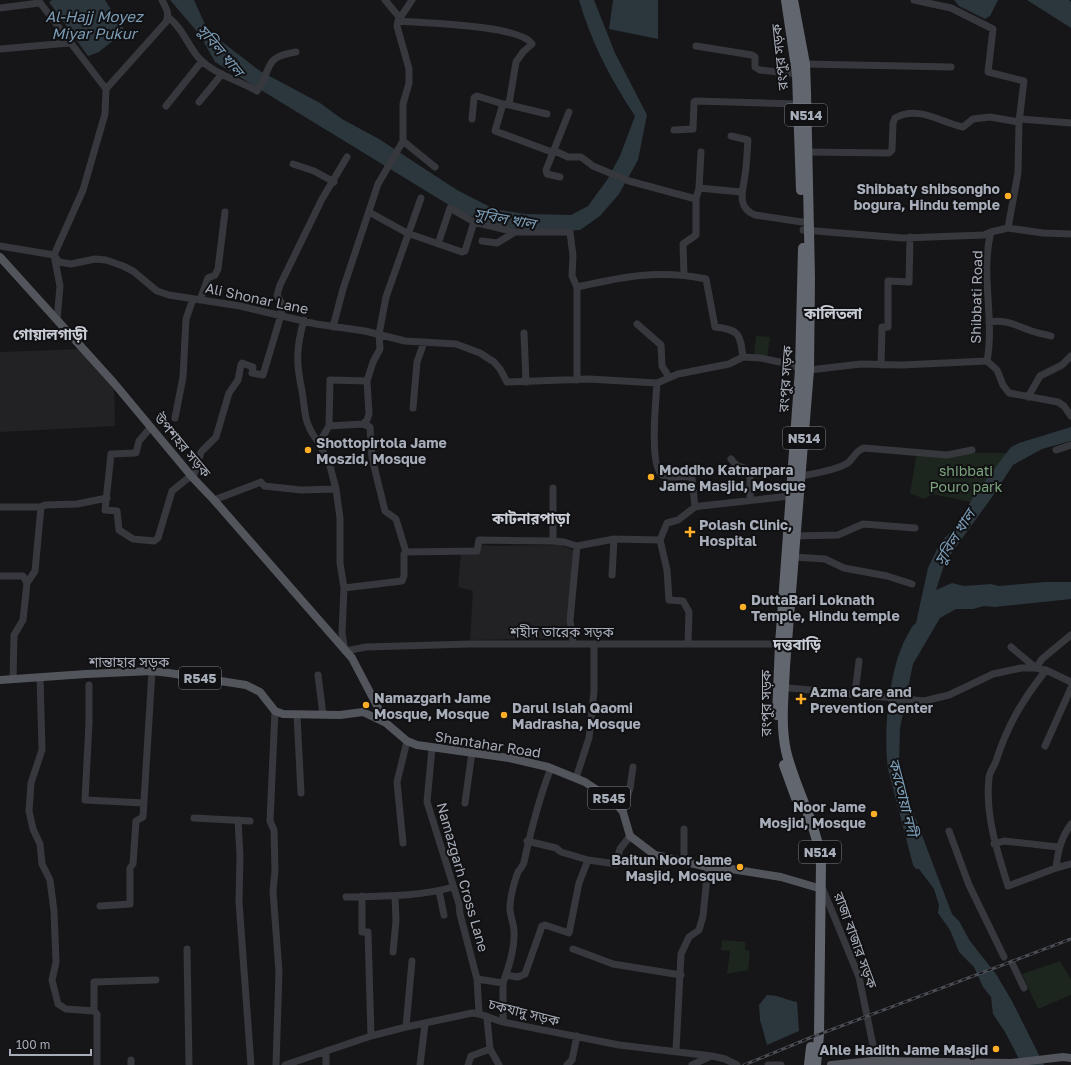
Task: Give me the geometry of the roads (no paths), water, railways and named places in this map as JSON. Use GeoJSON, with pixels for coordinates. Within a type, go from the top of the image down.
{"type":"FeatureCollection","features":[{"type":"Feature","properties":{"kind":"highway","name":"রংপুর সড়ক"},"geometry":{"type":"LineString","coordinates":[[786,0],[797,74],[797,104],[805,228]]}},
{"type":"Feature","properties":{"kind":"highway","name":"রংপুর সড়ক"},"geometry":{"type":"LineString","coordinates":[[793,0],[805,64],[807,152],[803,288],[804,370],[790,496],[781,687],[780,752],[788,780],[811,838],[818,887],[819,1035],[816,1065]]}},
{"type":"Feature","properties":{"kind":"highway","name":"N514"},"geometry":{"type":"LineString","coordinates":[[783,644],[794,557],[801,476],[804,370]]}},
{"type":"Feature","properties":{"kind":"highway","name":"রংপুর সড়ক"},"geometry":{"type":"LineString","coordinates":[[809,1065],[812,1037],[818,887]]}},
{"type":"Feature","properties":{"kind":"main road","name":"উপশহর সড়ক"},"geometry":{"type":"LineString","coordinates":[[0,257],[151,427],[352,658],[386,723]]}},
{"type":"Feature","properties":{"kind":"main road","name":"শান্তাহার সড়ক"},"geometry":{"type":"LineString","coordinates":[[0,680],[152,671],[246,685],[260,692],[275,711]]}},
{"type":"Feature","properties":{"kind":"main road"},"geometry":{"type":"LineString","coordinates":[[275,711],[297,715],[340,715],[374,709],[375,702]]}},
{"type":"Feature","properties":{"kind":"main road","name":"R545"},"geometry":{"type":"LineString","coordinates":[[363,712],[386,723]]}},
{"type":"Feature","properties":{"kind":"main road","name":"Shantahar Road"},"geometry":{"type":"LineString","coordinates":[[386,723],[407,741],[432,748],[472,752],[551,768],[585,782],[615,802],[623,812],[630,836]]}},
{"type":"Feature","properties":{"kind":"main road"},"geometry":{"type":"LineString","coordinates":[[630,836],[655,855],[684,863],[781,877],[818,887]]}},
{"type":"Feature","properties":{"kind":"main road"},"geometry":{"type":"LineString","coordinates":[[831,1065],[867,1061],[942,1064],[1011,1063],[1067,1058]]}},
{"type":"Feature","properties":{"kind":"street"},"geometry":{"type":"LineString","coordinates":[[162,0],[168,17],[175,22],[197,56],[202,61],[222,74],[257,91],[270,62],[285,54],[296,52]]}},
{"type":"Feature","properties":{"kind":"street"},"geometry":{"type":"LineString","coordinates":[[385,0],[399,19],[507,31],[525,37],[532,44],[523,52],[516,62],[506,104],[496,132],[543,149],[552,150],[568,156],[580,157],[593,166],[629,181],[696,198]]}},
{"type":"Feature","properties":{"kind":"street"},"geometry":{"type":"LineString","coordinates":[[333,327],[343,289],[378,184],[403,141],[403,104],[409,83],[409,69],[397,26],[399,19],[412,0]]}},
{"type":"Feature","properties":{"kind":"street"},"geometry":{"type":"LineString","coordinates":[[914,0],[951,8],[992,29],[988,72],[1024,81],[1020,120],[1018,173],[1008,228]]}},
{"type":"Feature","properties":{"kind":"street"},"geometry":{"type":"LineString","coordinates":[[2,5],[38,1],[106,89]]}},
{"type":"Feature","properties":{"kind":"street"},"geometry":{"type":"LineString","coordinates":[[57,320],[60,286],[54,255],[83,190],[105,114],[106,89],[166,22],[168,17]]}},
{"type":"Feature","properties":{"kind":"street"},"geometry":{"type":"LineString","coordinates":[[0,49],[69,43]]}},
{"type":"Feature","properties":{"kind":"street"},"geometry":{"type":"LineString","coordinates":[[696,46],[752,55],[755,57],[756,67],[760,70],[797,74]]}},
{"type":"Feature","properties":{"kind":"street"},"geometry":{"type":"LineString","coordinates":[[166,106],[202,61]]}},
{"type":"Feature","properties":{"kind":"street"},"geometry":{"type":"LineString","coordinates":[[805,64],[951,67]]}},
{"type":"Feature","properties":{"kind":"street"},"geometry":{"type":"LineString","coordinates":[[199,102],[222,74]]}},
{"type":"Feature","properties":{"kind":"street"},"geometry":{"type":"LineString","coordinates":[[472,119],[474,98],[477,96],[547,114]]}},
{"type":"Feature","properties":{"kind":"street"},"geometry":{"type":"LineString","coordinates":[[674,130],[693,129],[694,102],[696,101],[797,104]]}},
{"type":"Feature","properties":{"kind":"street"},"geometry":{"type":"LineString","coordinates":[[560,177],[546,172],[552,150],[569,112]]}},
{"type":"Feature","properties":{"kind":"street"},"geometry":{"type":"LineString","coordinates":[[807,152],[889,153],[892,150],[893,123],[895,118],[915,113],[926,114],[962,127],[973,119],[990,117],[1071,123]]}},
{"type":"Feature","properties":{"kind":"street"},"geometry":{"type":"LineString","coordinates":[[732,136],[748,140],[745,176],[741,192],[744,207],[748,212],[755,215],[805,228],[910,237],[984,235],[991,232]]}},
{"type":"Feature","properties":{"kind":"street"},"geometry":{"type":"LineString","coordinates":[[403,141],[435,168]]}},
{"type":"Feature","properties":{"kind":"street"},"geometry":{"type":"LineString","coordinates":[[684,275],[683,244],[696,235],[696,198],[699,188],[701,152]]}},
{"type":"Feature","properties":{"kind":"street"},"geometry":{"type":"LineString","coordinates":[[151,427],[139,441],[136,453],[111,454],[105,510],[117,511],[119,530],[133,539],[154,541],[158,538],[172,491],[193,477],[201,452],[216,437],[226,403],[238,380],[242,363],[252,367],[252,373],[263,375],[281,315],[282,304],[277,295],[280,285],[322,199],[334,182],[347,157]]}},
{"type":"Feature","properties":{"kind":"street"},"geometry":{"type":"LineString","coordinates":[[293,164],[314,171],[334,182]]}},
{"type":"Feature","properties":{"kind":"street"},"geometry":{"type":"LineString","coordinates":[[699,188],[741,192]]}},
{"type":"Feature","properties":{"kind":"street"},"geometry":{"type":"LineString","coordinates":[[364,424],[369,414],[367,381],[373,362],[380,349],[379,334],[386,297],[407,233],[421,198]]}},
{"type":"Feature","properties":{"kind":"street"},"geometry":{"type":"LineString","coordinates":[[438,244],[450,208],[474,222],[515,232],[570,232],[573,256],[572,276],[577,288],[577,380]]}},
{"type":"Feature","properties":{"kind":"street"},"geometry":{"type":"LineString","coordinates":[[175,418],[183,377],[186,319],[208,278],[214,275],[218,269],[225,212]]}},
{"type":"Feature","properties":{"kind":"street"},"geometry":{"type":"LineString","coordinates":[[369,212],[407,233],[462,252],[465,251],[474,222]]}},
{"type":"Feature","properties":{"kind":"street","name":"Shibbati Road"},"geometry":{"type":"LineString","coordinates":[[804,370],[861,364],[944,364],[986,361],[990,336],[988,269],[991,232],[1008,228],[1043,233],[1071,234]]}},
{"type":"Feature","properties":{"kind":"street"},"geometry":{"type":"LineString","coordinates":[[482,241],[497,243],[515,232]]}},
{"type":"Feature","properties":{"kind":"street"},"geometry":{"type":"LineString","coordinates":[[881,365],[882,327],[888,326],[888,281],[909,282],[910,237]]}},
{"type":"Feature","properties":{"kind":"street","name":"Ali Shonar Lane"},"geometry":{"type":"LineString","coordinates":[[0,246],[54,255],[59,262],[71,264],[95,259],[123,266],[133,271],[157,291],[281,315],[333,327],[379,334],[405,341],[456,344],[480,353],[494,362],[500,369],[507,382],[526,382]]}},
{"type":"Feature","properties":{"kind":"street"},"geometry":{"type":"LineString","coordinates":[[577,288],[627,276],[684,275],[706,280],[715,327],[730,329],[736,332],[740,338],[743,357]]}},
{"type":"Feature","properties":{"kind":"street"},"geometry":{"type":"LineString","coordinates":[[304,320],[297,351],[297,374],[302,392],[303,412],[308,429],[319,443],[330,466],[336,489],[340,518],[340,563],[344,588],[342,633],[345,651]]}},
{"type":"Feature","properties":{"kind":"street"},"geometry":{"type":"LineString","coordinates":[[989,322],[997,320],[1014,323],[1029,330],[1052,336]]}},
{"type":"Feature","properties":{"kind":"street"},"geometry":{"type":"LineString","coordinates":[[637,324],[661,345],[662,366],[669,377]]}},
{"type":"Feature","properties":{"kind":"street"},"geometry":{"type":"LineString","coordinates":[[524,333],[526,382],[589,379],[657,382],[669,377],[702,368],[729,364],[743,357],[761,358],[789,364],[804,370]]}},
{"type":"Feature","properties":{"kind":"street"},"geometry":{"type":"LineString","coordinates":[[413,408],[418,362],[424,342]]}},
{"type":"Feature","properties":{"kind":"street"},"geometry":{"type":"LineString","coordinates":[[1028,397],[1040,376],[1062,365],[1071,356]]}},
{"type":"Feature","properties":{"kind":"street"},"geometry":{"type":"LineString","coordinates":[[986,361],[997,370],[1003,385],[1009,393],[1058,402],[1064,406],[1070,414]]}},
{"type":"Feature","properties":{"kind":"street"},"geometry":{"type":"LineString","coordinates":[[319,443],[329,426],[330,380],[367,381]]}},
{"type":"Feature","properties":{"kind":"street"},"geometry":{"type":"LineString","coordinates":[[657,382],[654,454],[657,466],[659,472],[663,476],[692,478],[695,507]]}},
{"type":"Feature","properties":{"kind":"street"},"geometry":{"type":"LineString","coordinates":[[329,426],[364,424],[370,427],[372,458],[385,511],[396,519],[406,552],[404,554],[404,576],[402,581],[344,588]]}},
{"type":"Feature","properties":{"kind":"street"},"geometry":{"type":"LineString","coordinates":[[1056,450],[1071,445]]}},
{"type":"Feature","properties":{"kind":"street"},"geometry":{"type":"LineString","coordinates":[[801,476],[843,466],[849,463],[856,451],[864,448],[947,454],[972,450]]}},
{"type":"Feature","properties":{"kind":"street"},"geometry":{"type":"LineString","coordinates":[[731,459],[736,465],[750,470],[750,500]]}},
{"type":"Feature","properties":{"kind":"street"},"geometry":{"type":"LineString","coordinates":[[214,500],[261,482],[264,486],[301,490],[336,489]]}},
{"type":"Feature","properties":{"kind":"street"},"geometry":{"type":"LineString","coordinates":[[553,488],[553,541]]}},
{"type":"Feature","properties":{"kind":"street"},"geometry":{"type":"LineString","coordinates":[[688,643],[689,612],[683,601],[669,600],[667,570],[660,540],[667,523],[678,520],[695,507],[790,496]]}},
{"type":"Feature","properties":{"kind":"street"},"geometry":{"type":"LineString","coordinates":[[0,507],[41,507],[45,505],[77,504],[107,498]]}},
{"type":"Feature","properties":{"kind":"street"},"geometry":{"type":"LineString","coordinates":[[13,680],[14,635],[23,620],[27,583],[35,571],[41,507]]}},
{"type":"Feature","properties":{"kind":"street"},"geometry":{"type":"LineString","coordinates":[[795,536],[838,535],[863,524],[915,528]]}},
{"type":"Feature","properties":{"kind":"street"},"geometry":{"type":"LineString","coordinates":[[406,552],[477,551],[479,540],[553,541],[564,542],[577,546],[614,539],[660,540]]}},
{"type":"Feature","properties":{"kind":"street"},"geometry":{"type":"LineString","coordinates":[[612,574],[614,539]]}},
{"type":"Feature","properties":{"kind":"street"},"geometry":{"type":"LineString","coordinates":[[573,643],[570,620],[577,546]]}},
{"type":"Feature","properties":{"kind":"street"},"geometry":{"type":"LineString","coordinates":[[794,557],[825,559],[844,568],[887,576],[912,584]]}},
{"type":"Feature","properties":{"kind":"street"},"geometry":{"type":"LineString","coordinates":[[0,576],[22,576],[27,583]]}},
{"type":"Feature","properties":{"kind":"street"},"geometry":{"type":"LineString","coordinates":[[1036,668],[1042,659],[1071,635]]}},
{"type":"Feature","properties":{"kind":"street","name":"শহীদ তারেক সড়ক"},"geometry":{"type":"LineString","coordinates":[[345,651],[366,647],[573,643],[783,644]]}},
{"type":"Feature","properties":{"kind":"street"},"geometry":{"type":"LineString","coordinates":[[576,778],[589,738],[594,691],[594,644]]}},
{"type":"Feature","properties":{"kind":"street"},"geometry":{"type":"LineString","coordinates":[[1011,647],[1036,668]]}},
{"type":"Feature","properties":{"kind":"street"},"geometry":{"type":"LineString","coordinates":[[855,693],[860,661]]}},
{"type":"Feature","properties":{"kind":"street"},"geometry":{"type":"LineString","coordinates":[[781,687],[855,693],[924,701],[949,695],[993,674],[1021,668],[1046,670],[1071,682]]}},
{"type":"Feature","properties":{"kind":"street"},"geometry":{"type":"LineString","coordinates":[[1046,670],[1022,701],[1005,734],[989,776],[989,810],[994,844],[1008,886],[1071,864]]}},
{"type":"Feature","properties":{"kind":"street"},"geometry":{"type":"LineString","coordinates":[[100,906],[130,904],[130,868],[133,864],[136,821],[144,817],[152,671]]}},
{"type":"Feature","properties":{"kind":"street"},"geometry":{"type":"LineString","coordinates":[[318,675],[323,715]]}},
{"type":"Feature","properties":{"kind":"street"},"geometry":{"type":"LineString","coordinates":[[40,677],[42,750],[31,783],[29,811],[33,829],[40,844],[42,864],[50,880],[54,911],[56,962],[52,980],[58,1004],[66,1009],[94,1011]]}},
{"type":"Feature","properties":{"kind":"street"},"geometry":{"type":"LineString","coordinates":[[89,685],[89,723],[85,800],[144,803]]}},
{"type":"Feature","properties":{"kind":"street"},"geometry":{"type":"LineString","coordinates":[[1045,746],[1071,688]]}},
{"type":"Feature","properties":{"kind":"street"},"geometry":{"type":"LineString","coordinates":[[275,711],[270,821],[274,830],[275,871],[273,891],[279,972],[276,1065]]}},
{"type":"Feature","properties":{"kind":"street"},"geometry":{"type":"LineString","coordinates":[[297,715],[301,793]]}},
{"type":"Feature","properties":{"kind":"street"},"geometry":{"type":"LineString","coordinates":[[403,843],[396,782],[407,741]]}},
{"type":"Feature","properties":{"kind":"street","name":"Namazgarh Cross Lane"},"geometry":{"type":"LineString","coordinates":[[432,748],[428,802],[459,904],[460,914],[477,980],[479,1013]]}},
{"type":"Feature","properties":{"kind":"street"},"geometry":{"type":"LineString","coordinates":[[465,803],[472,752]]}},
{"type":"Feature","properties":{"kind":"street"},"geometry":{"type":"LineString","coordinates":[[623,812],[630,788],[633,766]]}},
{"type":"Feature","properties":{"kind":"street"},"geometry":{"type":"LineString","coordinates":[[503,1022],[503,983],[512,952],[514,932],[510,907],[518,873],[523,864],[527,841],[551,768]]}},
{"type":"Feature","properties":{"kind":"street"},"geometry":{"type":"LineString","coordinates":[[194,818],[250,820]]}},
{"type":"Feature","properties":{"kind":"street"},"geometry":{"type":"LineString","coordinates":[[238,820],[240,856],[239,902],[251,1065]]}},
{"type":"Feature","properties":{"kind":"street"},"geometry":{"type":"LineString","coordinates":[[1056,868],[1058,847],[1063,835],[1071,824]]}},
{"type":"Feature","properties":{"kind":"street"},"geometry":{"type":"LineString","coordinates":[[684,829],[684,863]]}},
{"type":"Feature","properties":{"kind":"street"},"geometry":{"type":"LineString","coordinates":[[950,831],[969,885],[1004,958]]}},
{"type":"Feature","properties":{"kind":"street"},"geometry":{"type":"LineString","coordinates":[[527,841],[556,848],[561,852],[588,860],[616,864],[620,849],[630,836]]}},
{"type":"Feature","properties":{"kind":"street"},"geometry":{"type":"LineString","coordinates":[[994,844],[1004,841],[1058,847]]}},
{"type":"Feature","properties":{"kind":"street"},"geometry":{"type":"LineString","coordinates":[[506,975],[518,977],[525,974],[542,926],[545,925],[569,933],[579,883],[588,860]]}},
{"type":"Feature","properties":{"kind":"street"},"geometry":{"type":"LineString","coordinates":[[676,1051],[681,954],[690,937],[699,930],[703,916],[708,867]]}},
{"type":"Feature","properties":{"kind":"street"},"geometry":{"type":"LineString","coordinates":[[346,897],[395,896],[439,891],[453,887]]}},
{"type":"Feature","properties":{"kind":"street","name":"রাজা বাজার সড়ক"},"geometry":{"type":"LineString","coordinates":[[818,887],[859,977],[874,1050]]}},
{"type":"Feature","properties":{"kind":"street"},"geometry":{"type":"LineString","coordinates":[[439,891],[444,915]]}},
{"type":"Feature","properties":{"kind":"street"},"geometry":{"type":"LineString","coordinates":[[362,896],[362,932],[368,932],[371,1036]]}},
{"type":"Feature","properties":{"kind":"street"},"geometry":{"type":"LineString","coordinates":[[393,952],[396,921],[395,896]]}},
{"type":"Feature","properties":{"kind":"street"},"geometry":{"type":"LineString","coordinates":[[187,949],[189,1065]]}},
{"type":"Feature","properties":{"kind":"street"},"geometry":{"type":"LineString","coordinates":[[573,949],[612,964],[680,974]]}},
{"type":"Feature","properties":{"kind":"street"},"geometry":{"type":"LineString","coordinates":[[406,1027],[412,962]]}},
{"type":"Feature","properties":{"kind":"street"},"geometry":{"type":"LineString","coordinates":[[1012,963],[1024,988]]}},
{"type":"Feature","properties":{"kind":"street"},"geometry":{"type":"LineString","coordinates":[[96,1065],[97,1014],[94,1011],[94,982],[156,980]]}},
{"type":"Feature","properties":{"kind":"street"},"geometry":{"type":"LineString","coordinates":[[477,980],[503,983]]}},
{"type":"Feature","properties":{"kind":"street","name":"চকযাদু সড়ক"},"geometry":{"type":"LineString","coordinates":[[285,1065],[371,1036],[406,1027],[479,1013],[487,1018],[503,1022],[619,1045],[712,1056],[738,1065]]}},
{"type":"Feature","properties":{"kind":"street"},"geometry":{"type":"LineString","coordinates":[[487,1018],[490,1049],[499,1065]]}},
{"type":"Feature","properties":{"kind":"street"},"geometry":{"type":"LineString","coordinates":[[420,1065],[425,1024]]}},
{"type":"Feature","properties":{"kind":"street"},"geometry":{"type":"LineString","coordinates":[[567,1065],[572,1060],[577,1036]]}},
{"type":"Feature","properties":{"kind":"street"},"geometry":{"type":"LineString","coordinates":[[468,1065],[471,1056],[490,1049]]}},
{"type":"Feature","properties":{"kind":"street"},"geometry":{"type":"LineString","coordinates":[[867,1061],[874,1050],[891,1061]]}},
{"type":"Feature","properties":{"kind":"street"},"geometry":{"type":"LineString","coordinates":[[326,1051],[326,1065]]}},
{"type":"Feature","properties":{"kind":"street"},"geometry":{"type":"LineString","coordinates":[[692,1065],[712,1056]]}},
{"type":"Feature","properties":{"kind":"street"},"geometry":{"type":"LineString","coordinates":[[768,1065],[781,1065]]}},
{"type":"Feature","properties":{"kind":"water","name":"Al-Hajj Moyez Miyar Pukur"},"geometry":{"type":"Polygon","coordinates":[[[52,0],[105,0],[125,31],[99,52],[88,56],[49,2],[52,0]]]}},
{"type":"Feature","properties":{"kind":"water","name":"সুবিল খাল"},"geometry":{"type":"Polygon","coordinates":[[[170,0],[194,0],[208,31],[260,71],[320,103],[342,119],[379,139],[457,190],[494,209],[526,214],[571,215],[588,206],[607,180],[620,156],[635,116],[602,60],[589,31],[579,0],[594,0],[615,53],[647,115],[638,160],[619,194],[600,216],[580,230],[539,232],[500,226],[462,213],[215,62],[200,35],[170,0]]]}},
{"type":"Feature","properties":{"kind":"water"},"geometry":{"type":"Polygon","coordinates":[[[613,0],[658,0],[658,39],[609,29],[613,0]]]}},
{"type":"Feature","properties":{"kind":"water"},"geometry":{"type":"Polygon","coordinates":[[[954,0],[998,0],[990,16],[985,19],[959,6],[954,0]]]}},
{"type":"Feature","properties":{"kind":"water"},"geometry":{"type":"Polygon","coordinates":[[[1027,0],[1069,0],[1071,2],[1071,28],[1027,0]]]}},
{"type":"Feature","properties":{"kind":"water"},"geometry":{"type":"Polygon","coordinates":[[[1071,427],[1071,441],[1042,449],[1013,465],[945,562],[936,590],[952,583],[964,586],[991,584],[999,586],[1045,582],[1071,582],[1071,599],[995,607],[984,606],[973,609],[956,609],[940,618],[913,664],[900,728],[899,765],[907,796],[952,914],[959,921],[970,941],[996,974],[1012,1001],[1044,1065],[1020,1065],[1019,1059],[1005,1032],[993,1014],[991,997],[983,987],[974,967],[959,952],[950,930],[938,913],[939,905],[934,889],[919,869],[916,869],[913,865],[888,769],[886,737],[887,719],[896,665],[907,636],[916,623],[928,568],[940,543],[956,527],[975,494],[1011,447],[1019,443],[1071,427]]]}},
{"type":"Feature","properties":{"kind":"water"},"geometry":{"type":"Polygon","coordinates":[[[767,995],[797,1002],[799,1031],[767,1045],[760,1020],[759,1005],[767,995]]]}},
{"type":"Feature","properties":{"kind":"railway"},"geometry":{"type":"LineString","coordinates":[[744,1065],[812,1037],[1071,939]]}},
{"type":"Feature","properties":{"kind":"place","name":"Shibbaty shibsongho bogura, Hindu temple"},"geometry":{"type":"Point","coordinates":[1008,196]}},
{"type":"Feature","properties":{"kind":"place","name":"Shottopirtola Jame Moszid, Mosque"},"geometry":{"type":"Point","coordinates":[308,450]}},
{"type":"Feature","properties":{"kind":"place","name":"Moddho Katnarpara Jame Masjid, Mosque"},"geometry":{"type":"Point","coordinates":[651,477]}},
{"type":"Feature","properties":{"kind":"place","name":"Polash Clinic, Hospital"},"geometry":{"type":"Point","coordinates":[690,532]}},
{"type":"Feature","properties":{"kind":"place","name":"DuttaBari Loknath Temple, Hindu temple"},"geometry":{"type":"Point","coordinates":[743,607]}},
{"type":"Feature","properties":{"kind":"place","name":"Azma Care and Prevention Center"},"geometry":{"type":"Point","coordinates":[801,699]}},
{"type":"Feature","properties":{"kind":"place","name":"Namazgarh Jame Mosque, Mosque"},"geometry":{"type":"Point","coordinates":[366,705]}},
{"type":"Feature","properties":{"kind":"place","name":"Darul Islah Qaomi Madrasha, Mosque"},"geometry":{"type":"Point","coordinates":[504,715]}},
{"type":"Feature","properties":{"kind":"place","name":"Noor Jame Mosjid, Mosque"},"geometry":{"type":"Point","coordinates":[874,814]}},
{"type":"Feature","properties":{"kind":"place","name":"Baitun Noor Jame Masjid, Mosque"},"geometry":{"type":"Point","coordinates":[740,867]}},
{"type":"Feature","properties":{"kind":"place","name":"Ahle Hadith Jame Masjid"},"geometry":{"type":"Point","coordinates":[996,1049]}},
{"type":"Feature","properties":{"kind":"district","name":"কালিতলা"},"geometry":{"type":"Point","coordinates":[833,313]}},
{"type":"Feature","properties":{"kind":"district","name":"গোয়ালগাড়ী"},"geometry":{"type":"Point","coordinates":[50,334]}},
{"type":"Feature","properties":{"kind":"district","name":"কাটনারপাড়া"},"geometry":{"type":"Point","coordinates":[531,518]}},
{"type":"Feature","properties":{"kind":"district","name":"দত্তবাড়ি"},"geometry":{"type":"Point","coordinates":[797,644]}},
{"type":"Feature","properties":{"kind":"park label","name":"shibbati Pouro park"},"geometry":{"type":"Point","coordinates":[966,478]}},
{"type":"Feature","properties":{"kind":"water label","name":"করতোয়া নদী"},"geometry":{"type":"Point","coordinates":[904,797]}}]}
